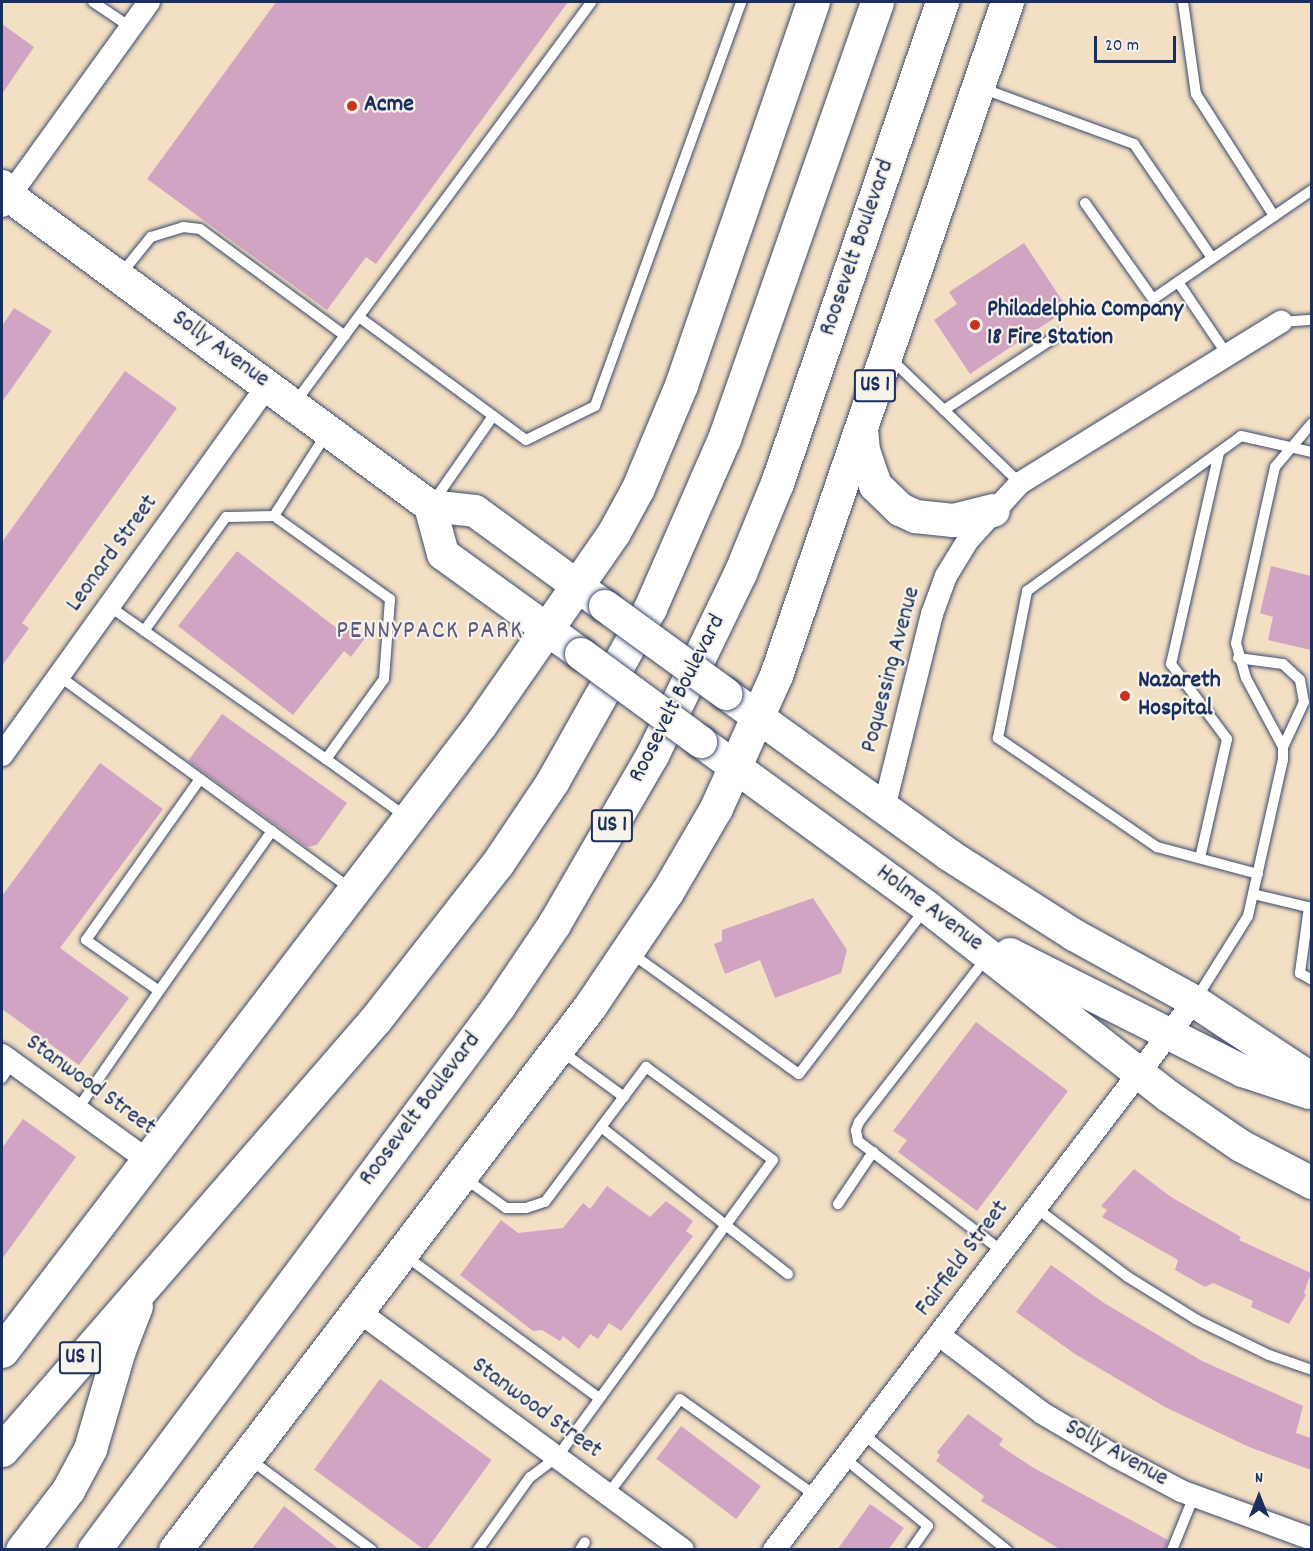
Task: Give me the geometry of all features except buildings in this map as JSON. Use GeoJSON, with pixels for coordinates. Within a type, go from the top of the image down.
{"type":"FeatureCollection","features":[{"type":"Feature","properties":{"kind":"highway"},"geometry":{"type":"LineString","coordinates":[[2,1351],[409,819],[549,631],[618,523],[661,437],[813,2]]}},
{"type":"Feature","properties":{"kind":"highway","name":"US 1"},"geometry":{"type":"LineString","coordinates":[[2,1450],[437,943],[522,827],[603,697],[650,608],[724,439],[877,2]]}},
{"type":"Feature","properties":{"kind":"highway","name":"Roosevelt Boulevard"},"geometry":{"type":"LineString","coordinates":[[94,1550],[498,1007],[559,914],[652,755],[736,584],[777,483],[942,2]]}},
{"type":"Feature","properties":{"kind":"highway","name":"US 1"},"geometry":{"type":"LineString","coordinates":[[175,1550],[557,1049],[628,951],[668,892],[736,767],[759,717],[1007,2]]}},
{"type":"Feature","properties":{"kind":"highway"},"geometry":{"type":"LineString","coordinates":[[861,426],[863,450],[875,485],[900,509],[915,516],[953,520],[993,510]]}},
{"type":"Feature","properties":{"kind":"highway"},"geometry":{"type":"LineString","coordinates":[[22,1550],[80,1469],[99,1423],[128,1324],[160,1266]]}},
{"type":"Feature","properties":{"kind":"main road","name":"Solly Avenue"},"geometry":{"type":"LineString","coordinates":[[3,195],[269,384],[430,506]]}},
{"type":"Feature","properties":{"kind":"main road"},"geometry":{"type":"LineString","coordinates":[[549,631],[443,554],[430,506],[475,511],[884,808],[1044,916],[1194,1001],[1311,1080]]}},
{"type":"Feature","properties":{"kind":"main road","name":"Holme Avenue"},"geometry":{"type":"LineString","coordinates":[[549,631],[938,915],[1139,1074],[1241,1146],[1311,1183]]}},
{"type":"Feature","properties":{"kind":"main road"},"geometry":{"type":"LineString","coordinates":[[938,915],[1242,1071],[1311,1094]]}},
{"type":"Feature","properties":{"kind":"street"},"geometry":{"type":"LineString","coordinates":[[3,195],[149,2]]}},
{"type":"Feature","properties":{"kind":"street","name":"Poquessing Avenue"},"geometry":{"type":"LineString","coordinates":[[884,808],[932,614],[946,576],[968,540],[1020,483],[1226,353],[1281,322]]}},
{"type":"Feature","properties":{"kind":"street","name":"Leonard Street"},"geometry":{"type":"LineString","coordinates":[[2,755],[269,384]]}},
{"type":"Feature","properties":{"kind":"street","name":"Fairfield Street"},"geometry":{"type":"LineString","coordinates":[[774,1550],[1194,1001]]}},
{"type":"Feature","properties":{"kind":"street","name":"Stanwood Street"},"geometry":{"type":"LineString","coordinates":[[5,1066],[77,1110],[147,1160]]}},
{"type":"Feature","properties":{"kind":"street","name":"Stanwood Street"},"geometry":{"type":"LineString","coordinates":[[358,1311],[683,1550]]}},
{"type":"Feature","properties":{"kind":"street","name":"Solly Avenue"},"geometry":{"type":"LineString","coordinates":[[939,1335],[1042,1413],[1115,1456],[1194,1496],[1311,1539]]}},
{"type":"Feature","properties":{"kind":"lane"},"geometry":{"type":"LineString","coordinates":[[93,2],[130,27]]}},
{"type":"Feature","properties":{"kind":"lane"},"geometry":{"type":"LineString","coordinates":[[294,404],[591,2]]}},
{"type":"Feature","properties":{"kind":"lane"},"geometry":{"type":"LineString","coordinates":[[359,317],[526,440],[596,406],[741,2]]}},
{"type":"Feature","properties":{"kind":"lane"},"geometry":{"type":"LineString","coordinates":[[1183,2],[1196,94],[1274,216]]}},
{"type":"Feature","properties":{"kind":"lane"},"geometry":{"type":"LineString","coordinates":[[978,87],[1134,144],[1212,258]]}},
{"type":"Feature","properties":{"kind":"lane"},"geometry":{"type":"LineString","coordinates":[[1085,203],[1153,299],[1311,190]]}},
{"type":"Feature","properties":{"kind":"lane"},"geometry":{"type":"LineString","coordinates":[[119,276],[151,237],[183,226],[200,229],[345,336]]}},
{"type":"Feature","properties":{"kind":"lane"},"geometry":{"type":"LineString","coordinates":[[1178,282],[1226,353]]}},
{"type":"Feature","properties":{"kind":"lane"},"geometry":{"type":"LineString","coordinates":[[1281,322],[1311,320]]}},
{"type":"Feature","properties":{"kind":"lane"},"geometry":{"type":"LineString","coordinates":[[944,410],[1058,335]]}},
{"type":"Feature","properties":{"kind":"lane"},"geometry":{"type":"LineString","coordinates":[[886,354],[1020,483]]}},
{"type":"Feature","properties":{"kind":"lane"},"geometry":{"type":"LineString","coordinates":[[430,506],[493,416]]}},
{"type":"Feature","properties":{"kind":"lane"},"geometry":{"type":"LineString","coordinates":[[1283,747],[1238,658],[1237,634],[1275,467],[1289,447],[1311,423]]}},
{"type":"Feature","properties":{"kind":"lane"},"geometry":{"type":"LineString","coordinates":[[274,516],[329,430]]}},
{"type":"Feature","properties":{"kind":"lane"},"geometry":{"type":"LineString","coordinates":[[1258,874],[1157,847],[998,738],[1027,591],[1241,436],[1311,452]]}},
{"type":"Feature","properties":{"kind":"lane"},"geometry":{"type":"LineString","coordinates":[[1200,858],[1227,740],[1171,663],[1219,452]]}},
{"type":"Feature","properties":{"kind":"lane"},"geometry":{"type":"LineString","coordinates":[[144,631],[226,517],[274,516],[390,599],[384,678],[326,759]]}},
{"type":"Feature","properties":{"kind":"lane"},"geometry":{"type":"LineString","coordinates":[[109,606],[409,819]]}},
{"type":"Feature","properties":{"kind":"lane"},"geometry":{"type":"LineString","coordinates":[[1194,1001],[1243,925],[1258,874],[1283,747],[1304,702],[1300,680],[1283,664],[1238,658]]}},
{"type":"Feature","properties":{"kind":"lane"},"geometry":{"type":"LineString","coordinates":[[59,676],[354,891]]}},
{"type":"Feature","properties":{"kind":"lane"},"geometry":{"type":"LineString","coordinates":[[159,991],[86,940],[200,778]]}},
{"type":"Feature","properties":{"kind":"lane"},"geometry":{"type":"LineString","coordinates":[[77,1110],[272,831]]}},
{"type":"Feature","properties":{"kind":"lane"},"geometry":{"type":"LineString","coordinates":[[1253,894],[1310,907],[1300,973],[1311,980]]}},
{"type":"Feature","properties":{"kind":"lane"},"geometry":{"type":"LineString","coordinates":[[628,951],[799,1074],[938,915]]}},
{"type":"Feature","properties":{"kind":"lane"},"geometry":{"type":"LineString","coordinates":[[989,955],[859,1122],[858,1141],[1002,1251]]}},
{"type":"Feature","properties":{"kind":"lane"},"geometry":{"type":"LineString","coordinates":[[557,1049],[624,1097]]}},
{"type":"Feature","properties":{"kind":"lane"},"geometry":{"type":"LineString","coordinates":[[461,1175],[506,1208],[526,1208],[545,1202],[646,1067],[773,1160],[557,1457],[530,1477],[478,1550]]}},
{"type":"Feature","properties":{"kind":"lane"},"geometry":{"type":"LineString","coordinates":[[601,1127],[788,1274]]}},
{"type":"Feature","properties":{"kind":"lane"},"geometry":{"type":"LineString","coordinates":[[838,1204],[873,1152]]}},
{"type":"Feature","properties":{"kind":"lane"},"geometry":{"type":"LineString","coordinates":[[1036,1208],[1128,1277],[1197,1320],[1269,1355],[1311,1370]]}},
{"type":"Feature","properties":{"kind":"lane"},"geometry":{"type":"LineString","coordinates":[[402,1253],[599,1398]]}},
{"type":"Feature","properties":{"kind":"lane"},"geometry":{"type":"LineString","coordinates":[[608,1494],[680,1399],[816,1496]]}},
{"type":"Feature","properties":{"kind":"lane"},"geometry":{"type":"LineString","coordinates":[[863,1434],[1007,1550]]}},
{"type":"Feature","properties":{"kind":"lane"},"geometry":{"type":"LineString","coordinates":[[246,1456],[372,1550]]}},
{"type":"Feature","properties":{"kind":"lane"},"geometry":{"type":"LineString","coordinates":[[844,1458],[928,1526],[911,1550]]}},
{"type":"Feature","properties":{"kind":"lane"},"geometry":{"type":"LineString","coordinates":[[1172,1550],[1194,1496]]}},
{"type":"Feature","properties":{"kind":"place","name":"Acme"},"geometry":{"type":"Point","coordinates":[352,106]}},
{"type":"Feature","properties":{"kind":"place","name":"Philadelphia Company 18 Fire Station"},"geometry":{"type":"Point","coordinates":[975,325]}},
{"type":"Feature","properties":{"kind":"place","name":"Nazareth Hospital"},"geometry":{"type":"Point","coordinates":[1125,696]}},
{"type":"Feature","properties":{"kind":"district","name":"PENNYPACK PARK"},"geometry":{"type":"Point","coordinates":[430,632]}}]}
